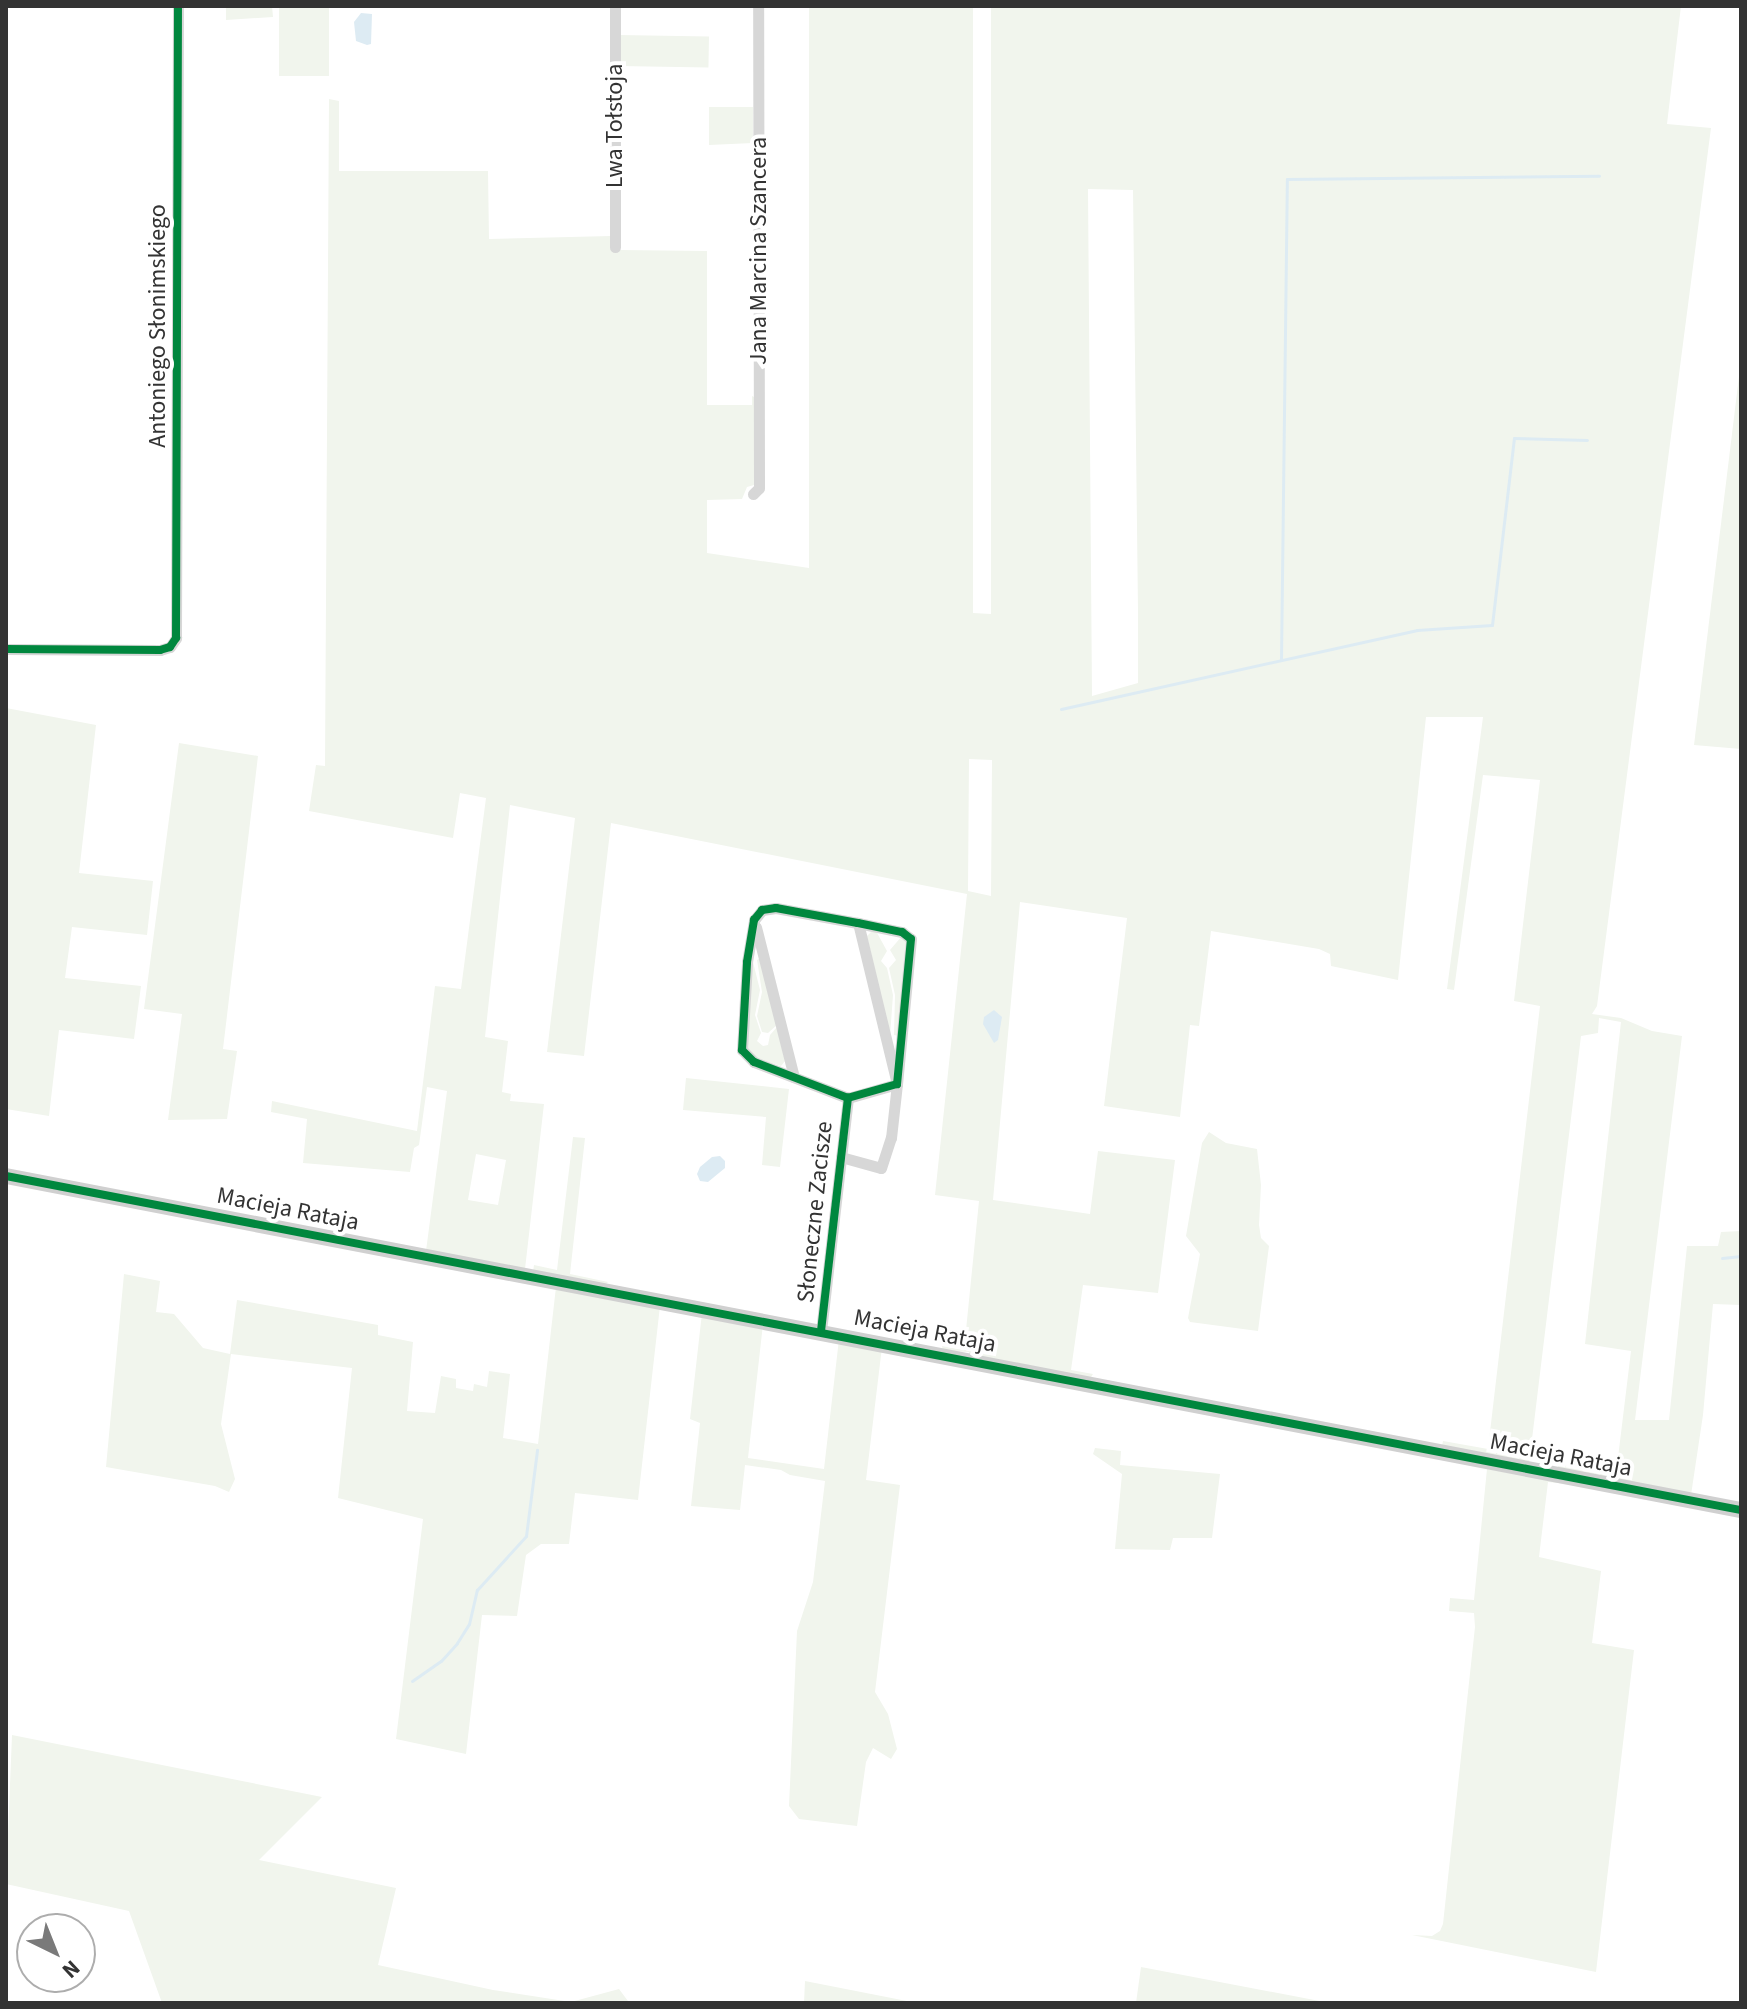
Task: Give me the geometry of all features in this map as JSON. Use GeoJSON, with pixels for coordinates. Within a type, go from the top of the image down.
{"type":"FeatureCollection","features":[{"type":"Feature","properties":{"kind":"street","name":"Antoniego Słonimskiego"},"geometry":{"type":"LineString","coordinates":[[6,649],[160,650],[172,645],[177,634],[178,6]]}},
{"type":"Feature","properties":{"kind":"street","name":"Lwa Tołstoja"},"geometry":{"type":"LineString","coordinates":[[615,6],[615,247]]}},
{"type":"Feature","properties":{"kind":"street","name":"Jana Marcina Szancera"},"geometry":{"type":"LineString","coordinates":[[753,494],[759,488],[758,6]]}},
{"type":"Feature","properties":{"kind":"street","name":"Słoneczne Zacisze"},"geometry":{"type":"LineString","coordinates":[[841,1157],[881,1168],[891,1138],[897,1084],[912,943],[902,932],[773,907],[762,910],[754,920],[741,1047],[752,1061],[848,1098],[897,1084]]}},
{"type":"Feature","properties":{"kind":"street"},"geometry":{"type":"LineString","coordinates":[[754,920],[794,1077]]}},
{"type":"Feature","properties":{"kind":"street","name":"Słoneczne Zacisze"},"geometry":{"type":"LineString","coordinates":[[858,923],[897,1084]]}},
{"type":"Feature","properties":{"kind":"street","name":"Słoneczne Zacisze"},"geometry":{"type":"LineString","coordinates":[[821,1331],[848,1098]]}},
{"type":"Feature","properties":{"kind":"street","name":"Macieja Rataja"},"geometry":{"type":"LineString","coordinates":[[6,1176],[1741,1510]]}},
{"type":"Feature","properties":{"kind":"shaded area"},"geometry":{"type":"Polygon","coordinates":[[[226,6],[272,6],[273,17],[226,20],[226,6]]]}},
{"type":"Feature","properties":{"kind":"shaded area"},"geometry":{"type":"Polygon","coordinates":[[[279,6],[329,6],[329,76],[279,76],[279,6]]]}},
{"type":"Feature","properties":{"kind":"shaded area"},"geometry":{"type":"Polygon","coordinates":[[[809,6],[973,6],[973,613],[991,614],[991,6],[1681,6],[1667,124],[1711,128],[1597,1006],[1592,1014],[1621,1018],[1652,1031],[1682,1036],[1635,1420],[1669,1420],[1687,1246],[1718,1246],[1721,1232],[1741,1231],[1741,1305],[1713,1304],[1703,1415],[1691,1495],[1560,1471],[1557,1464],[1616,1474],[1631,1351],[1585,1344],[1621,1022],[1599,1018],[1598,1033],[1581,1036],[1529,1464],[1442,1446],[1443,1441],[1488,1449],[1540,1006],[1514,1001],[1540,780],[1483,775],[1454,990],[1447,989],[1483,717],[1426,717],[1398,980],[1331,966],[1330,954],[1319,949],[1211,931],[1199,1026],[1190,1025],[1180,1117],[1104,1106],[1127,918],[1020,902],[993,1200],[1090,1214],[1098,1151],[1175,1160],[1158,1293],[1083,1285],[1071,1370],[1093,1374],[1089,1380],[969,1355],[969,1352],[943,1351],[942,1346],[964,1350],[979,1201],[935,1195],[967,894],[611,823],[584,1056],[547,1052],[575,818],[510,805],[485,1037],[508,1041],[502,1092],[511,1094],[510,1101],[544,1104],[525,1269],[426,1251],[447,1091],[427,1087],[419,1145],[414,1148],[410,1172],[303,1163],[307,1119],[271,1112],[272,1101],[417,1131],[435,986],[461,989],[486,798],[460,793],[453,838],[309,811],[316,765],[325,766],[329,99],[339,101],[339,171],[488,171],[489,239],[611,236],[619,250],[707,251],[707,405],[752,405],[752,396],[756,398],[754,485],[747,487],[742,499],[707,500],[707,553],[809,568],[809,6]],[[1088,189],[1092,696],[1138,683],[1138,611],[1133,190],[1088,189]],[[969,759],[968,891],[991,896],[992,760],[969,759]],[[476,1154],[468,1200],[498,1205],[506,1160],[476,1154]]]}},
{"type":"Feature","properties":{"kind":"shaded area"},"geometry":{"type":"Polygon","coordinates":[[[361,13],[372,14],[371,44],[356,41],[354,22],[361,13]]]}},
{"type":"Feature","properties":{"kind":"shaded area"},"geometry":{"type":"Polygon","coordinates":[[[619,35],[709,37],[708,68],[618,66],[619,35]]]}},
{"type":"Feature","properties":{"kind":"shaded area"},"geometry":{"type":"Polygon","coordinates":[[[709,107],[753,107],[753,143],[709,145],[709,107]]]}},
{"type":"Feature","properties":{"kind":"shaded area"},"geometry":{"type":"Polygon","coordinates":[[[1741,360],[1741,749],[1694,745],[1741,360]]]}},
{"type":"Feature","properties":{"kind":"shaded area"},"geometry":{"type":"Polygon","coordinates":[[[6,708],[96,725],[79,873],[153,881],[147,935],[72,927],[65,978],[141,986],[134,1039],[59,1030],[49,1116],[6,1109],[6,708]]]}},
{"type":"Feature","properties":{"kind":"shaded area"},"geometry":{"type":"Polygon","coordinates":[[[179,743],[258,756],[223,1049],[237,1051],[227,1119],[168,1120],[182,1014],[144,1009],[179,743]]]}},
{"type":"Feature","properties":{"kind":"shaded area"},"geometry":{"type":"Polygon","coordinates":[[[876,931],[887,951],[881,961],[887,968],[893,995],[890,1036],[867,936],[876,931]]]}},
{"type":"Feature","properties":{"kind":"shaded area"},"geometry":{"type":"Polygon","coordinates":[[[902,936],[906,938],[899,1036],[894,1035],[895,995],[889,968],[896,960],[890,950],[902,936]]]}},
{"type":"Feature","properties":{"kind":"shaded area"},"geometry":{"type":"Polygon","coordinates":[[[752,958],[760,990],[755,1015],[761,1033],[757,1041],[763,1046],[768,1045],[770,1035],[777,1027],[785,1061],[781,1066],[755,1058],[747,1052],[752,958]]]}},
{"type":"Feature","properties":{"kind":"shaded area"},"geometry":{"type":"Polygon","coordinates":[[[760,958],[777,1025],[768,1033],[762,1032],[757,1016],[762,992],[757,960],[760,958]]]}},
{"type":"Feature","properties":{"kind":"shaded area"},"geometry":{"type":"Polygon","coordinates":[[[994,1010],[1002,1017],[998,1040],[994,1043],[983,1024],[984,1017],[994,1010]]]}},
{"type":"Feature","properties":{"kind":"shaded area"},"geometry":{"type":"Polygon","coordinates":[[[686,1078],[789,1089],[780,1167],[762,1165],[766,1117],[683,1110],[686,1078]]]}},
{"type":"Feature","properties":{"kind":"shaded area"},"geometry":{"type":"Polygon","coordinates":[[[1209,1132],[1226,1143],[1257,1149],[1261,1185],[1259,1225],[1261,1238],[1269,1246],[1258,1331],[1190,1322],[1188,1318],[1200,1254],[1186,1236],[1202,1143],[1209,1132]]]}},
{"type":"Feature","properties":{"kind":"shaded area"},"geometry":{"type":"Polygon","coordinates":[[[573,1137],[585,1138],[570,1274],[608,1282],[604,1286],[533,1272],[534,1265],[557,1270],[573,1137]]]}},
{"type":"Feature","properties":{"kind":"shaded area"},"geometry":{"type":"Polygon","coordinates":[[[720,1156],[725,1161],[725,1168],[708,1182],[700,1181],[697,1174],[700,1167],[712,1157],[720,1156]]]}},
{"type":"Feature","properties":{"kind":"shaded area"},"geometry":{"type":"Polygon","coordinates":[[[124,1274],[160,1281],[156,1312],[174,1314],[203,1348],[230,1354],[237,1300],[378,1325],[378,1335],[413,1342],[407,1411],[435,1413],[441,1376],[456,1379],[456,1388],[473,1391],[474,1384],[487,1387],[489,1371],[510,1374],[503,1438],[538,1444],[556,1287],[660,1306],[638,1500],[575,1493],[569,1544],[541,1544],[526,1555],[517,1616],[482,1615],[466,1754],[396,1739],[423,1519],[338,1498],[352,1368],[231,1354],[221,1424],[235,1479],[229,1492],[215,1486],[106,1467],[124,1274]]]}},
{"type":"Feature","properties":{"kind":"shaded area"},"geometry":{"type":"Polygon","coordinates":[[[702,1313],[763,1324],[748,1458],[824,1469],[839,1339],[882,1347],[866,1480],[900,1485],[875,1692],[888,1714],[897,1749],[891,1759],[873,1748],[866,1762],[857,1826],[799,1819],[789,1806],[797,1631],[813,1582],[825,1481],[745,1465],[740,1510],[691,1506],[700,1423],[690,1419],[702,1313]]]}},
{"type":"Feature","properties":{"kind":"shaded area"},"geometry":{"type":"Polygon","coordinates":[[[1095,1448],[1121,1451],[1120,1465],[1220,1474],[1212,1538],[1173,1538],[1170,1550],[1115,1549],[1122,1474],[1093,1454],[1095,1448]]]}},
{"type":"Feature","properties":{"kind":"shaded area"},"geometry":{"type":"Polygon","coordinates":[[[1487,1469],[1578,1485],[1548,1482],[1539,1557],[1601,1571],[1592,1643],[1634,1650],[1596,1972],[1412,1935],[1432,1936],[1440,1931],[1443,1924],[1475,1627],[1474,1613],[1449,1611],[1450,1598],[1474,1600],[1487,1469]]]}},
{"type":"Feature","properties":{"kind":"shaded area"},"geometry":{"type":"Polygon","coordinates":[[[12,1735],[322,1797],[259,1860],[396,1888],[378,1965],[493,1990],[571,2002],[619,1989],[628,2001],[626,2003],[162,2003],[129,1911],[6,1884],[12,1735]]]}},
{"type":"Feature","properties":{"kind":"shaded area"},"geometry":{"type":"Polygon","coordinates":[[[1141,1967],[1330,2003],[1136,2003],[1141,1967]]]}},
{"type":"Feature","properties":{"kind":"shaded area"},"geometry":{"type":"Polygon","coordinates":[[[805,1981],[917,2003],[804,2003],[805,1981]]]}},
{"type":"Feature","properties":{"kind":"waterway"},"geometry":{"type":"LineString","coordinates":[[1281,660],[1287,179],[1599,176]]}},
{"type":"Feature","properties":{"kind":"waterway"},"geometry":{"type":"LineString","coordinates":[[1061,709],[1417,630],[1492,625],[1514,438],[1587,440]]}},
{"type":"Feature","properties":{"kind":"waterway"},"geometry":{"type":"LineString","coordinates":[[1722,1258],[1741,1256]]}},
{"type":"Feature","properties":{"kind":"waterway"},"geometry":{"type":"LineString","coordinates":[[412,1681],[441,1661],[457,1643],[469,1624],[477,1590],[526,1536],[537,1450]]}},
{"type":"Feature","properties":{"kind":"cycle path"},"geometry":{"type":"LineString","coordinates":[[6,649],[160,650],[170,647],[176,638],[178,6]]}},
{"type":"Feature","properties":{"kind":"cycle path"},"geometry":{"type":"LineString","coordinates":[[821,1331],[848,1098],[754,1062],[742,1050],[747,962],[754,920],[762,910],[776,908],[858,923],[902,932],[911,939],[897,1084],[848,1098]]}},
{"type":"Feature","properties":{"kind":"cycle path"},"geometry":{"type":"LineString","coordinates":[[6,1176],[1741,1510]]}}]}
